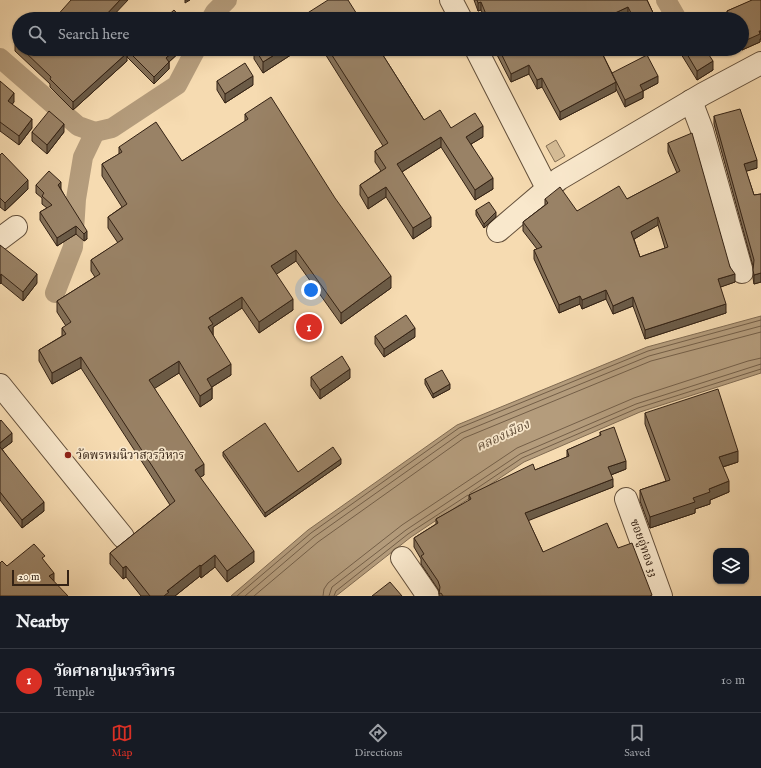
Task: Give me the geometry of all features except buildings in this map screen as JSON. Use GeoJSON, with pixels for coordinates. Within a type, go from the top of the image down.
{"type":"FeatureCollection","features":[{"type":"Feature","properties":{"kind":"street"},"geometry":{"type":"LineString","coordinates":[[451,0],[457,12]]}},
{"type":"Feature","properties":{"kind":"street"},"geometry":{"type":"LineString","coordinates":[[480,56],[547,188]]}},
{"type":"Feature","properties":{"kind":"street"},"geometry":{"type":"LineString","coordinates":[[498,231],[547,188],[599,154],[761,63]]}},
{"type":"Feature","properties":{"kind":"street"},"geometry":{"type":"LineString","coordinates":[[691,101],[702,130],[742,272]]}},
{"type":"Feature","properties":{"kind":"street"},"geometry":{"type":"LineString","coordinates":[[1,388],[123,537]]}},
{"type":"Feature","properties":{"kind":"street","name":"ซอยอู่ทอง 33"},"geometry":{"type":"LineString","coordinates":[[626,499],[661,596]]}},
{"type":"Feature","properties":{"kind":"street"},"geometry":{"type":"LineString","coordinates":[[402,558],[428,596]]}},
{"type":"Feature","properties":{"kind":"shaded area"},"geometry":{"type":"Polygon","coordinates":[[[556,140],[565,156],[555,162],[546,146],[556,140]]]}},
{"type":"Feature","properties":{"kind":"water","name":"คลองเมือง"},"geometry":{"type":"Polygon","coordinates":[[[761,316],[761,373],[640,412],[524,462],[411,537],[336,596],[231,596],[308,530],[457,425],[647,347],[761,316]]]}},
{"type":"Feature","properties":{"kind":"waterway"},"geometry":{"type":"LineString","coordinates":[[215,12],[227,0]]}},
{"type":"Feature","properties":{"kind":"waterway"},"geometry":{"type":"LineString","coordinates":[[666,0],[673,12]]}},
{"type":"Feature","properties":{"kind":"waterway"},"geometry":{"type":"LineString","coordinates":[[0,58],[78,126],[95,132],[112,128],[177,85],[192,56]]}},
{"type":"Feature","properties":{"kind":"waterway"},"geometry":{"type":"LineString","coordinates":[[55,293],[73,247],[76,199],[83,157],[95,132]]}},
{"type":"Feature","properties":{"kind":"place","name":"วัดศาลาปูนวรวิหาร"},"geometry":{"type":"Point","coordinates":[309,327]}},
{"type":"Feature","properties":{"kind":"place","name":"วัดพรหมนิวาสวรวิหาร"},"geometry":{"type":"Point","coordinates":[68,455]}}]}
